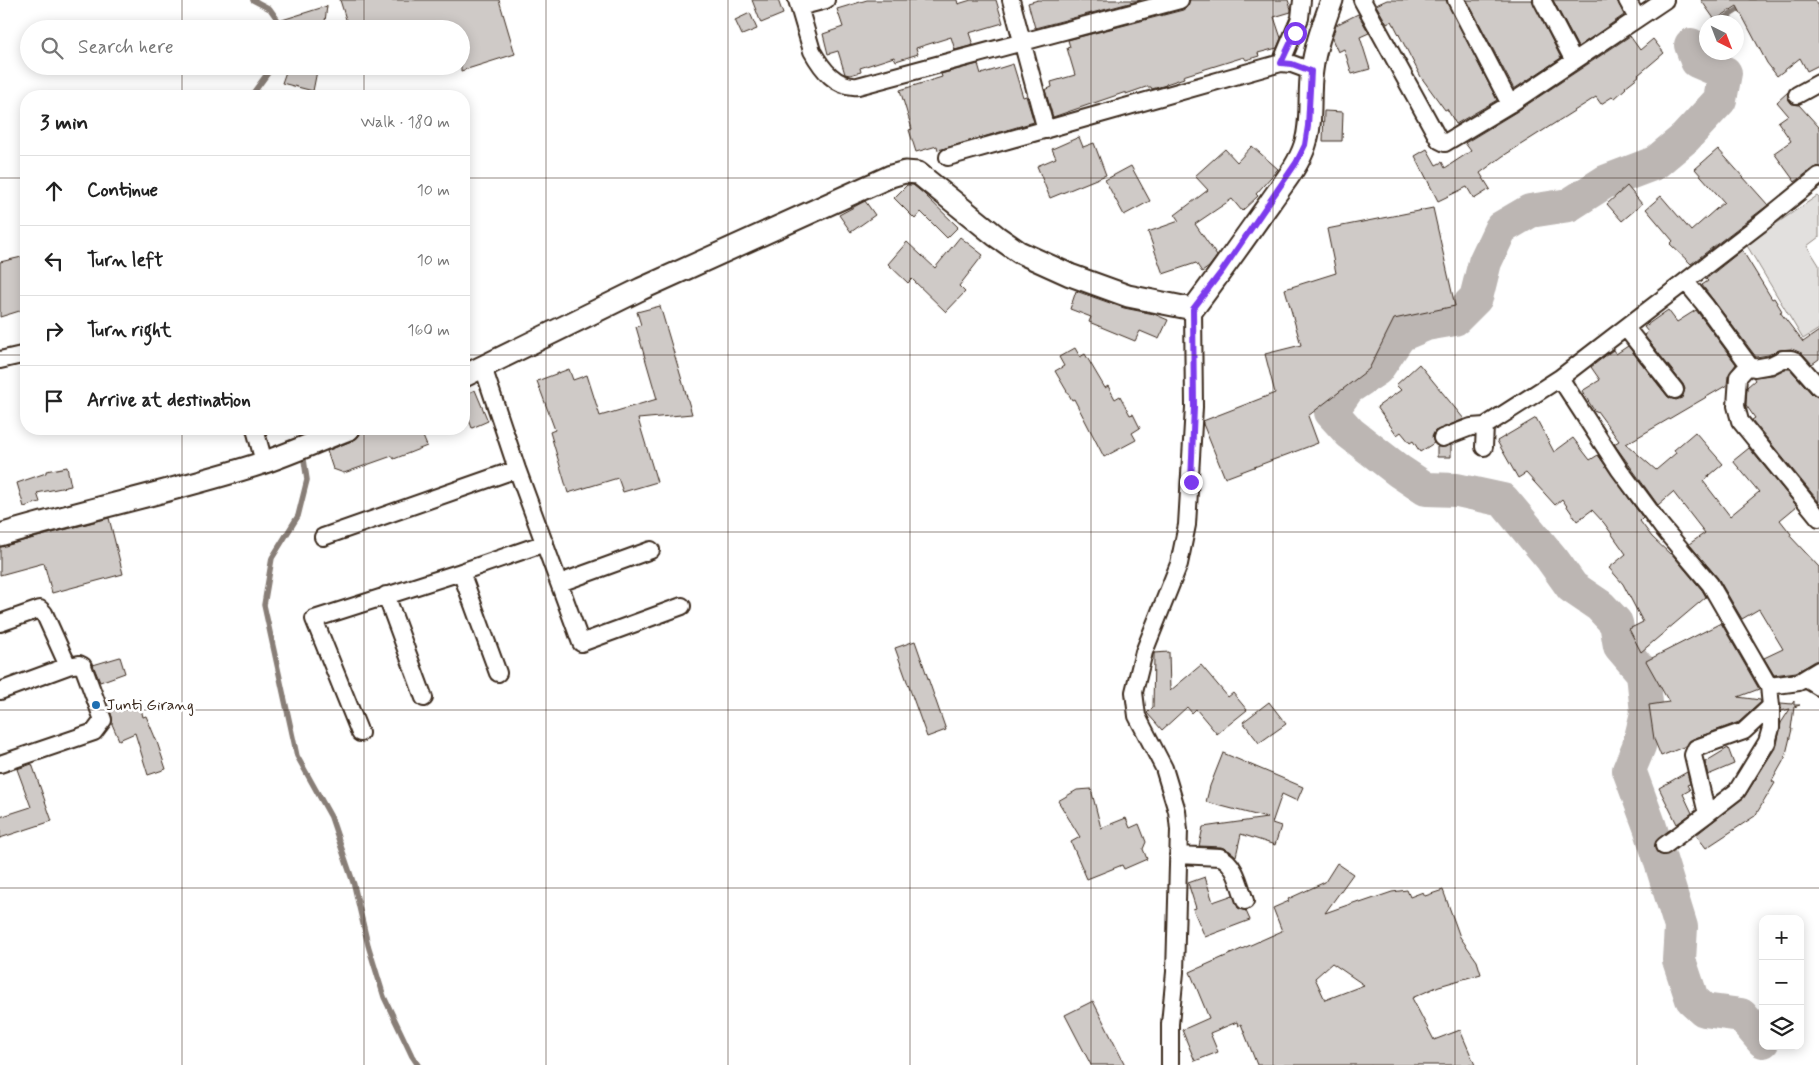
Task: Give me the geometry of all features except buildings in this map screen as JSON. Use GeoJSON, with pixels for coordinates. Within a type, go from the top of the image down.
{"type":"FeatureCollection","features":[{"type":"Feature","properties":{"kind":"street"},"geometry":{"type":"LineString","coordinates":[[826,0],[798,4],[812,51],[816,58],[831,77],[848,87],[858,86],[1180,0]]}},
{"type":"Feature","properties":{"kind":"street"},"geometry":{"type":"LineString","coordinates":[[1011,0],[1046,130]]}},
{"type":"Feature","properties":{"kind":"street"},"geometry":{"type":"LineString","coordinates":[[1281,63],[1300,18],[1302,0]]}},
{"type":"Feature","properties":{"kind":"street"},"geometry":{"type":"LineString","coordinates":[[1170,1065],[1170,1024],[1175,972],[1179,830],[1175,803],[1164,768],[1137,716],[1134,692],[1144,652],[1179,564],[1187,525],[1194,407],[1193,309],[1222,271],[1296,163],[1305,145],[1311,71],[1316,48],[1332,0]]}},
{"type":"Feature","properties":{"kind":"street"},"geometry":{"type":"LineString","coordinates":[[1362,0],[1442,143],[1448,142],[1510,104],[1665,0]]}},
{"type":"Feature","properties":{"kind":"street"},"geometry":{"type":"LineString","coordinates":[[1456,0],[1510,104]]}},
{"type":"Feature","properties":{"kind":"street"},"geometry":{"type":"LineString","coordinates":[[1542,0],[1574,61]]}},
{"type":"Feature","properties":{"kind":"street"},"geometry":{"type":"LineString","coordinates":[[1627,0],[1637,18]]}},
{"type":"Feature","properties":{"kind":"street"},"geometry":{"type":"LineString","coordinates":[[948,157],[1281,63],[1292,64],[1311,71]]}},
{"type":"Feature","properties":{"kind":"street"},"geometry":{"type":"LineString","coordinates":[[1797,95],[1819,83]]}},
{"type":"Feature","properties":{"kind":"street"},"geometry":{"type":"LineString","coordinates":[[470,373],[641,289],[891,176],[905,172],[918,173],[996,236],[1019,252],[1070,275],[1128,296],[1193,309]]}},
{"type":"Feature","properties":{"kind":"street"},"geometry":{"type":"LineString","coordinates":[[1442,438],[1471,427],[1485,426],[1560,378],[1817,182]]}},
{"type":"Feature","properties":{"kind":"street"},"geometry":{"type":"LineString","coordinates":[[1686,282],[1749,365],[1754,368],[1791,358],[1796,361],[1819,387]]}},
{"type":"Feature","properties":{"kind":"street"},"geometry":{"type":"LineString","coordinates":[[1626,328],[1675,390]]}},
{"type":"Feature","properties":{"kind":"street"},"geometry":{"type":"LineString","coordinates":[[0,360],[20,355]]}},
{"type":"Feature","properties":{"kind":"street"},"geometry":{"type":"LineString","coordinates":[[1749,365],[1738,377],[1736,406],[1740,421],[1819,518]]}},
{"type":"Feature","properties":{"kind":"street"},"geometry":{"type":"LineString","coordinates":[[483,367],[517,469],[581,643],[682,606]]}},
{"type":"Feature","properties":{"kind":"street"},"geometry":{"type":"LineString","coordinates":[[1560,378],[1619,469],[1662,527],[1710,584],[1769,686],[1771,728],[1767,742],[1737,791],[1664,846]]}},
{"type":"Feature","properties":{"kind":"street"},"geometry":{"type":"LineString","coordinates":[[1484,447],[1485,426]]}},
{"type":"Feature","properties":{"kind":"street"},"geometry":{"type":"LineString","coordinates":[[257,435],[264,462]]}},
{"type":"Feature","properties":{"kind":"street"},"geometry":{"type":"LineString","coordinates":[[0,535],[62,516],[264,462],[333,435]]}},
{"type":"Feature","properties":{"kind":"street"},"geometry":{"type":"LineString","coordinates":[[323,537],[517,469]]}},
{"type":"Feature","properties":{"kind":"street"},"geometry":{"type":"LineString","coordinates":[[360,733],[314,618],[461,572],[545,543]]}},
{"type":"Feature","properties":{"kind":"street"},"geometry":{"type":"LineString","coordinates":[[560,583],[651,550]]}},
{"type":"Feature","properties":{"kind":"street"},"geometry":{"type":"LineString","coordinates":[[461,572],[498,673]]}},
{"type":"Feature","properties":{"kind":"street"},"geometry":{"type":"LineString","coordinates":[[386,596],[424,698]]}},
{"type":"Feature","properties":{"kind":"street"},"geometry":{"type":"LineString","coordinates":[[0,623],[40,609],[44,612],[68,666]]}},
{"type":"Feature","properties":{"kind":"street"},"geometry":{"type":"LineString","coordinates":[[0,691],[68,666],[79,664],[84,666],[102,720],[94,732],[0,764]]}},
{"type":"Feature","properties":{"kind":"street"},"geometry":{"type":"LineString","coordinates":[[1769,686],[1815,679]]}},
{"type":"Feature","properties":{"kind":"street"},"geometry":{"type":"LineString","coordinates":[[1707,814],[1693,755],[1696,748],[1744,731],[1771,706]]}},
{"type":"Feature","properties":{"kind":"street"},"geometry":{"type":"LineString","coordinates":[[1178,855],[1226,859],[1231,864],[1245,901]]}},
{"type":"Feature","properties":{"kind":"shaded area"},"geometry":{"type":"Polygon","coordinates":[[[1817,196],[1819,198],[1819,237],[1807,246],[1819,265],[1819,329],[1803,339],[1746,244],[1817,196]]]}},
{"type":"Feature","properties":{"kind":"waterway"},"geometry":{"type":"LineString","coordinates":[[253,0],[270,9],[278,20]]}},
{"type":"Feature","properties":{"kind":"waterway"},"geometry":{"type":"LineString","coordinates":[[1730,15],[1753,0]]}},
{"type":"Feature","properties":{"kind":"waterway"},"geometry":{"type":"LineString","coordinates":[[1691,45],[1699,36]]}},
{"type":"Feature","properties":{"kind":"waterway"},"geometry":{"type":"LineString","coordinates":[[1691,45],[1697,61],[1725,73],[1720,100],[1685,138],[1655,163],[1605,182],[1569,205],[1530,211],[1501,228],[1485,262],[1476,298],[1455,319],[1426,324],[1400,335],[1377,369],[1348,388],[1331,412],[1350,433],[1399,471],[1426,489],[1457,490],[1503,500],[1552,559],[1572,587],[1600,606],[1616,623],[1620,646],[1643,673],[1647,713],[1639,746],[1629,770],[1650,827],[1681,927],[1679,960],[1692,999],[1704,1010],[1741,1015],[1759,1036]]}},
{"type":"Feature","properties":{"kind":"waterway"},"geometry":{"type":"LineString","coordinates":[[255,90],[266,75]]}},
{"type":"Feature","properties":{"kind":"waterway"},"geometry":{"type":"LineString","coordinates":[[301,435],[302,444]]}},
{"type":"Feature","properties":{"kind":"waterway"},"geometry":{"type":"LineString","coordinates":[[303,453],[307,480],[298,516],[272,558],[264,605],[297,756],[331,817],[354,885],[368,945],[384,997],[418,1065]]}},
{"type":"Feature","properties":{"kind":"place","name":"Junti Girang"},"geometry":{"type":"Point","coordinates":[96,705]}},
{"type":"Feature","properties":{"kind":"route"},"geometry":{"type":"LineString","coordinates":[[1191,482],[1194,407],[1193,309],[1222,271],[1280,187],[1305,145],[1311,92],[1311,71],[1292,64],[1281,63],[1295,33]]}}]}
